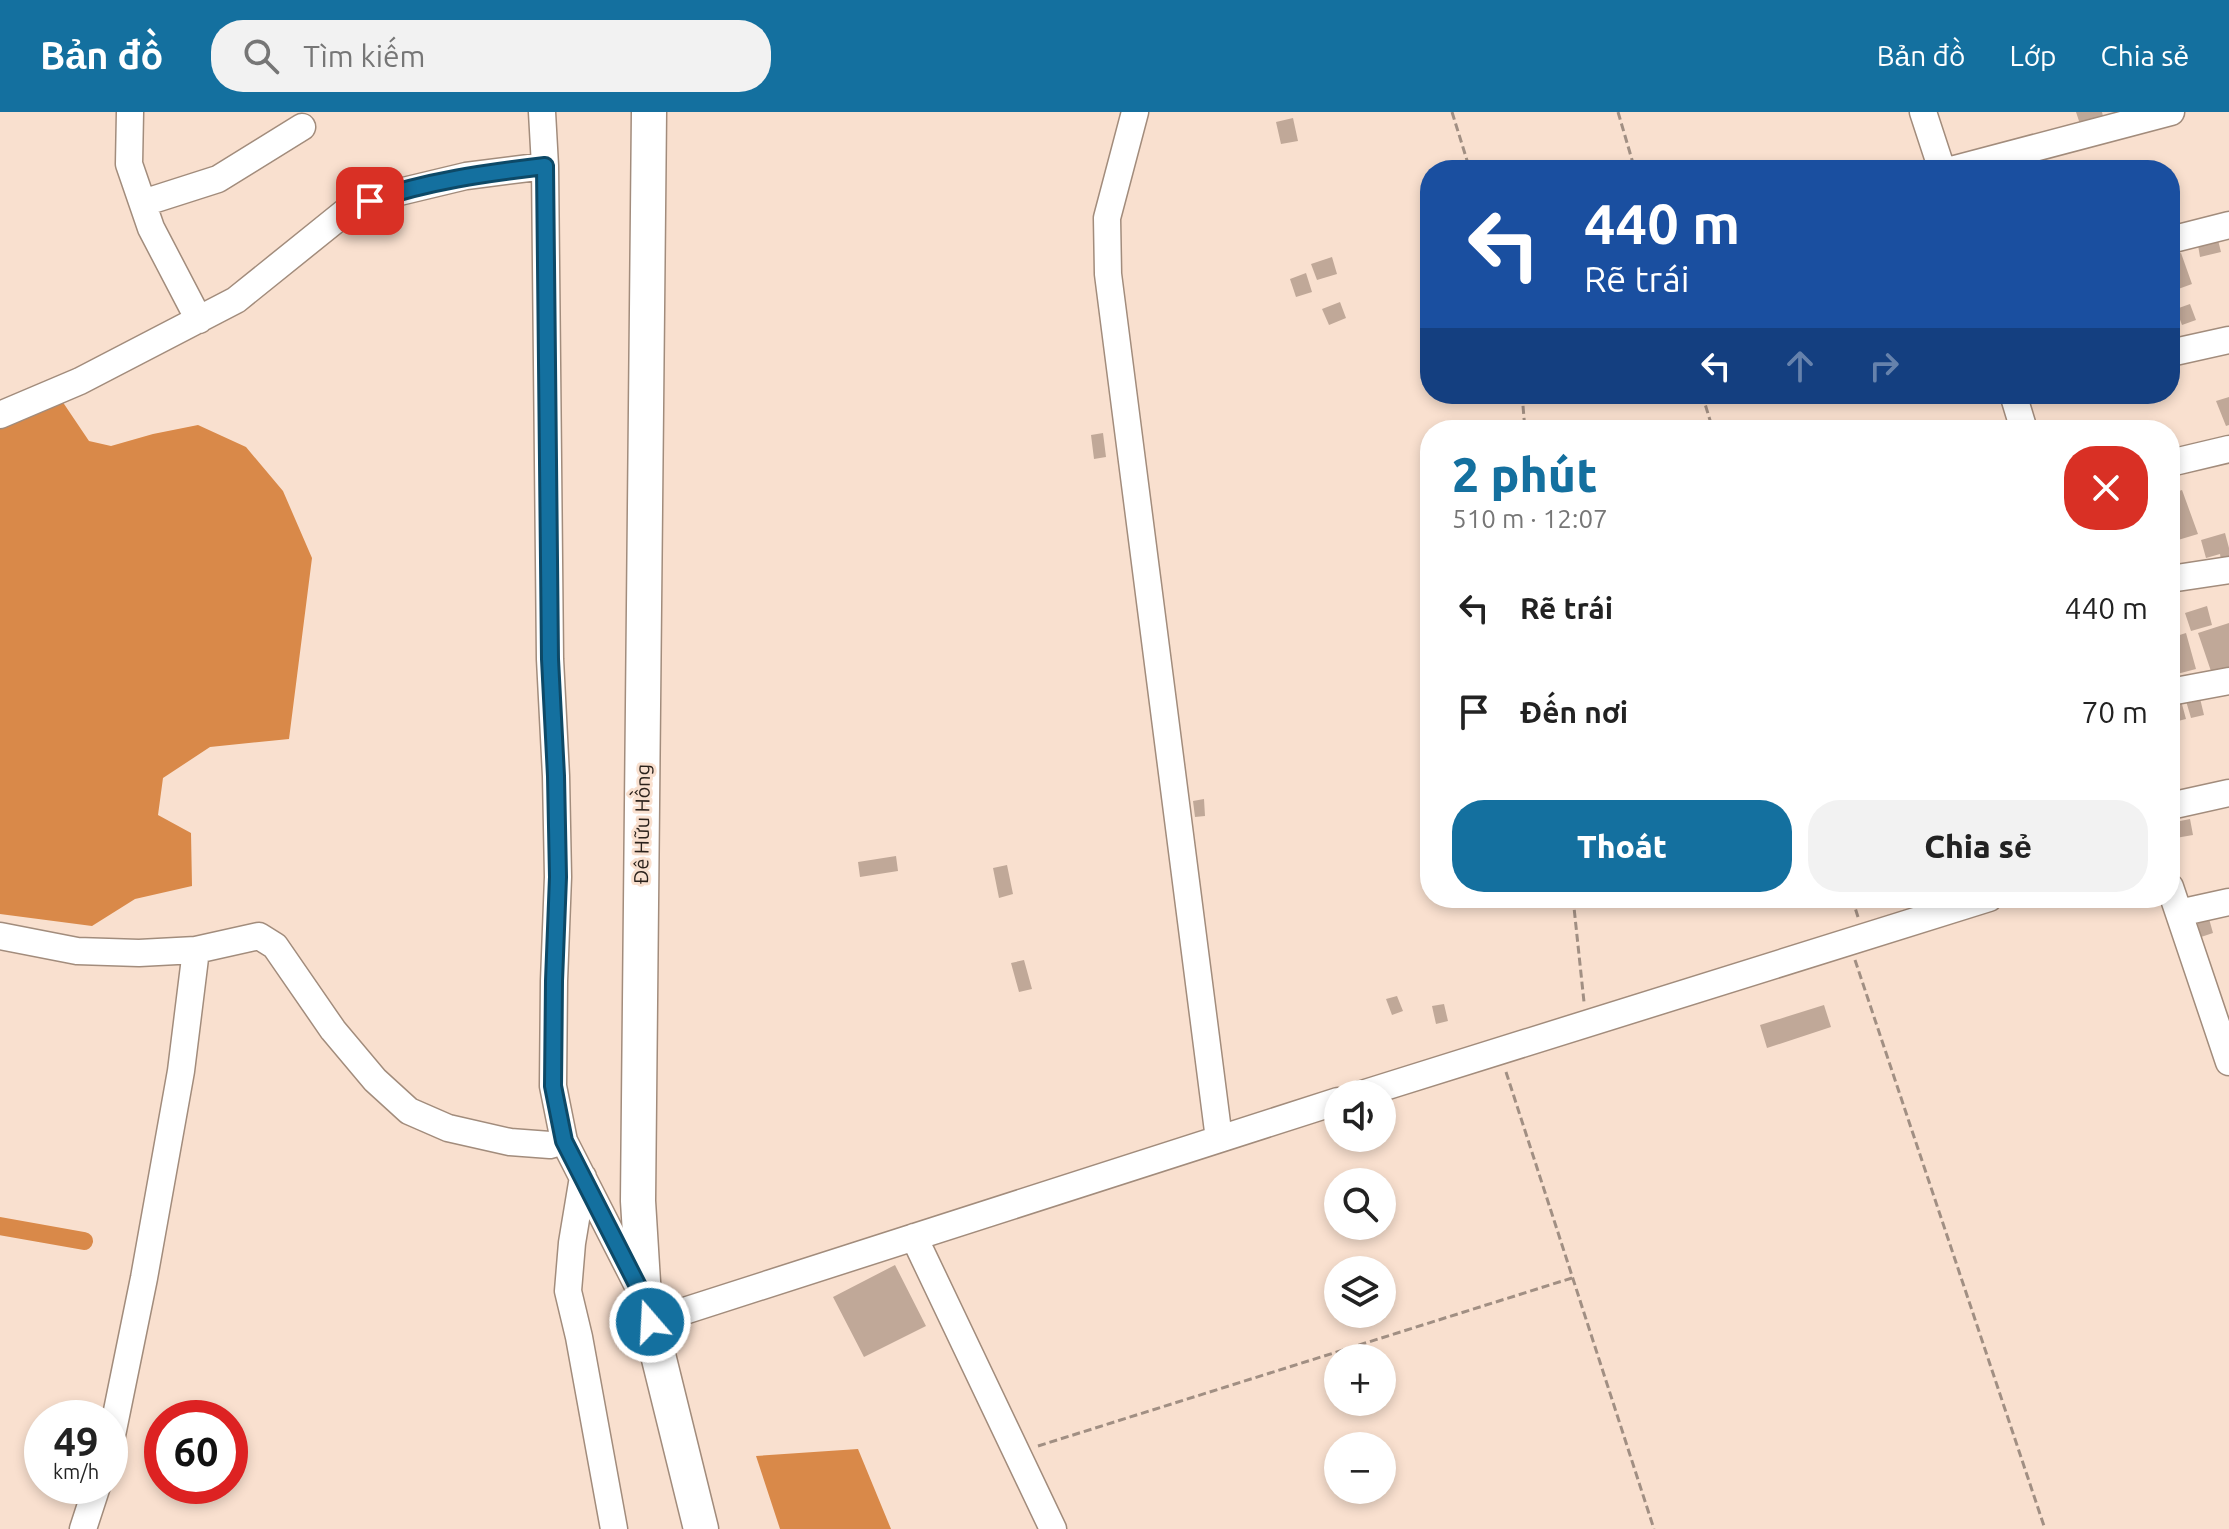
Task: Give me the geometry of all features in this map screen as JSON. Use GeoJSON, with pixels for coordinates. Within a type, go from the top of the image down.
{"type":"FeatureCollection","features":[{"type":"Feature","properties":{"kind":"main road","name":"Đê Hữu Hồng"},"geometry":{"type":"LineString","coordinates":[[649,112],[638,1187],[647,1310],[701,1529]]}},
{"type":"Feature","properties":{"kind":"street"},"geometry":{"type":"LineString","coordinates":[[130,112],[129,164],[151,228],[199,320]]}},
{"type":"Feature","properties":{"kind":"street"},"geometry":{"type":"LineString","coordinates":[[542,112],[550,659],[558,877],[553,1086],[564,1141],[647,1310],[914,1237],[1324,1105]]}},
{"type":"Feature","properties":{"kind":"street"},"geometry":{"type":"LineString","coordinates":[[1135,112],[1107,218],[1108,274],[1219,1139]]}},
{"type":"Feature","properties":{"kind":"street"},"geometry":{"type":"LineString","coordinates":[[1923,112],[1939,160]]}},
{"type":"Feature","properties":{"kind":"street"},"geometry":{"type":"LineString","coordinates":[[1989,160],[2171,112]]}},
{"type":"Feature","properties":{"kind":"street"},"geometry":{"type":"LineString","coordinates":[[143,203],[218,179],[302,127]]}},
{"type":"Feature","properties":{"kind":"street"},"geometry":{"type":"LineString","coordinates":[[0,415],[80,381],[236,300],[349,209],[391,194],[466,176],[545,166]]}},
{"type":"Feature","properties":{"kind":"street"},"geometry":{"type":"LineString","coordinates":[[2180,237],[2229,225]]}},
{"type":"Feature","properties":{"kind":"street"},"geometry":{"type":"LineString","coordinates":[[2180,351],[2229,340]]}},
{"type":"Feature","properties":{"kind":"street"},"geometry":{"type":"LineString","coordinates":[[2180,461],[2229,449]]}},
{"type":"Feature","properties":{"kind":"street"},"geometry":{"type":"LineString","coordinates":[[2180,577],[2229,570]]}},
{"type":"Feature","properties":{"kind":"street"},"geometry":{"type":"LineString","coordinates":[[2180,690],[2229,681]]}},
{"type":"Feature","properties":{"kind":"street"},"geometry":{"type":"LineString","coordinates":[[2180,804],[2229,793]]}},
{"type":"Feature","properties":{"kind":"street"},"geometry":{"type":"LineString","coordinates":[[2179,913],[2229,902]]}},
{"type":"Feature","properties":{"kind":"street"},"geometry":{"type":"LineString","coordinates":[[1396,1083],[1957,908]]}},
{"type":"Feature","properties":{"kind":"street"},"geometry":{"type":"LineString","coordinates":[[2177,908],[2229,1062]]}},
{"type":"Feature","properties":{"kind":"street"},"geometry":{"type":"LineString","coordinates":[[0,936],[77,951],[139,953],[196,950],[259,936],[275,946],[333,1030],[375,1080],[409,1111],[448,1128],[510,1142],[550,1145],[564,1141]]}},
{"type":"Feature","properties":{"kind":"street"},"geometry":{"type":"LineString","coordinates":[[120,1400],[181,1071],[196,950]]}},
{"type":"Feature","properties":{"kind":"street"},"geometry":{"type":"LineString","coordinates":[[583,1177],[568,1291],[614,1529]]}},
{"type":"Feature","properties":{"kind":"street"},"geometry":{"type":"LineString","coordinates":[[914,1237],[1053,1529]]}},
{"type":"Feature","properties":{"kind":"street"},"geometry":{"type":"LineString","coordinates":[[83,1529],[91,1504]]}},
{"type":"Feature","properties":{"kind":"path"},"geometry":{"type":"LineString","coordinates":[[1452,112],[1467,160]]}},
{"type":"Feature","properties":{"kind":"path"},"geometry":{"type":"LineString","coordinates":[[1618,112],[1632,160]]}},
{"type":"Feature","properties":{"kind":"path"},"geometry":{"type":"LineString","coordinates":[[1574,908],[1586,1024]]}},
{"type":"Feature","properties":{"kind":"path"},"geometry":{"type":"LineString","coordinates":[[1849,942],[2045,1529]]}},
{"type":"Feature","properties":{"kind":"path"},"geometry":{"type":"LineString","coordinates":[[1499,1051],[1654,1529]]}},
{"type":"Feature","properties":{"kind":"path"},"geometry":{"type":"LineString","coordinates":[[1017,1452],[1572,1278]]}},
{"type":"Feature","properties":{"kind":"shaded area"},"geometry":{"type":"Polygon","coordinates":[[[58,395],[89,441],[111,446],[198,425],[246,447],[283,491],[312,558],[289,739],[210,747],[163,778],[158,815],[191,833],[192,886],[135,899],[92,926],[0,914],[0,425],[58,395]]]}},
{"type":"Feature","properties":{"kind":"shaded area"},"geometry":{"type":"Polygon","coordinates":[[[858,1449],[891,1529],[780,1529],[756,1456],[858,1449]]]}},
{"type":"Feature","properties":{"kind":"building"},"geometry":{"type":"Polygon","coordinates":[[[2076,112],[2102,112],[2103,116],[2080,124],[2076,112]]]}},
{"type":"Feature","properties":{"kind":"building"},"geometry":{"type":"Polygon","coordinates":[[[1293,118],[1298,141],[1281,144],[1276,122],[1293,118]]]}},
{"type":"Feature","properties":{"kind":"building"},"geometry":{"type":"Polygon","coordinates":[[[2218,240],[2221,252],[2200,257],[2198,245],[2218,240]]]}},
{"type":"Feature","properties":{"kind":"building"},"geometry":{"type":"Polygon","coordinates":[[[2180,253],[2192,284],[2180,288],[2180,253]]]}},
{"type":"Feature","properties":{"kind":"building"},"geometry":{"type":"Polygon","coordinates":[[[1332,257],[1337,274],[1317,280],[1311,264],[1332,257]]]}},
{"type":"Feature","properties":{"kind":"building"},"geometry":{"type":"Polygon","coordinates":[[[1306,273],[1312,292],[1296,297],[1290,279],[1306,273]]]}},
{"type":"Feature","properties":{"kind":"building"},"geometry":{"type":"Polygon","coordinates":[[[1340,302],[1346,318],[1329,325],[1322,309],[1340,302]]]}},
{"type":"Feature","properties":{"kind":"building"},"geometry":{"type":"Polygon","coordinates":[[[2190,304],[2196,320],[2182,325],[2180,308],[2190,304]]]}},
{"type":"Feature","properties":{"kind":"building"},"geometry":{"type":"Polygon","coordinates":[[[2229,397],[2229,425],[2226,426],[2216,401],[2229,397]]]}},
{"type":"Feature","properties":{"kind":"building"},"geometry":{"type":"Polygon","coordinates":[[[1103,433],[1106,457],[1094,459],[1091,435],[1103,433]]]}},
{"type":"Feature","properties":{"kind":"building"},"geometry":{"type":"Polygon","coordinates":[[[2180,491],[2198,534],[2180,539],[2180,491]]]}},
{"type":"Feature","properties":{"kind":"building"},"geometry":{"type":"Polygon","coordinates":[[[2225,533],[2229,558],[2221,560],[2220,554],[2206,558],[2201,540],[2225,533]]]}},
{"type":"Feature","properties":{"kind":"building"},"geometry":{"type":"Polygon","coordinates":[[[2207,606],[2212,625],[2191,631],[2185,613],[2207,606]]]}},
{"type":"Feature","properties":{"kind":"building"},"geometry":{"type":"Polygon","coordinates":[[[2229,623],[2229,672],[2213,677],[2198,633],[2229,623]]]}},
{"type":"Feature","properties":{"kind":"building"},"geometry":{"type":"Polygon","coordinates":[[[2186,633],[2196,669],[2180,673],[2180,635],[2186,633]]]}},
{"type":"Feature","properties":{"kind":"building"},"geometry":{"type":"Polygon","coordinates":[[[2198,690],[2204,715],[2191,718],[2184,694],[2198,690]]]}},
{"type":"Feature","properties":{"kind":"building"},"geometry":{"type":"Polygon","coordinates":[[[2180,697],[2186,719],[2180,720],[2180,697]]]}},
{"type":"Feature","properties":{"kind":"building"},"geometry":{"type":"Polygon","coordinates":[[[1204,799],[1205,816],[1195,817],[1193,801],[1204,799]]]}},
{"type":"Feature","properties":{"kind":"building"},"geometry":{"type":"Polygon","coordinates":[[[2190,819],[2193,835],[2180,837],[2180,821],[2190,819]]]}},
{"type":"Feature","properties":{"kind":"building"},"geometry":{"type":"Polygon","coordinates":[[[896,856],[898,871],[860,877],[858,862],[896,856]]]}},
{"type":"Feature","properties":{"kind":"building"},"geometry":{"type":"Polygon","coordinates":[[[1007,865],[1013,894],[999,898],[993,868],[1007,865]]]}},
{"type":"Feature","properties":{"kind":"building"},"geometry":{"type":"Polygon","coordinates":[[[2208,915],[2213,933],[2201,937],[2196,918],[2208,915]]]}},
{"type":"Feature","properties":{"kind":"building"},"geometry":{"type":"Polygon","coordinates":[[[1024,960],[1032,989],[1019,992],[1011,963],[1024,960]]]}},
{"type":"Feature","properties":{"kind":"building"},"geometry":{"type":"Polygon","coordinates":[[[1397,996],[1403,1011],[1392,1015],[1386,999],[1397,996]]]}},
{"type":"Feature","properties":{"kind":"building"},"geometry":{"type":"Polygon","coordinates":[[[1444,1004],[1448,1021],[1436,1024],[1432,1006],[1444,1004]]]}},
{"type":"Feature","properties":{"kind":"building"},"geometry":{"type":"Polygon","coordinates":[[[1824,1005],[1831,1027],[1767,1048],[1760,1025],[1824,1005]]]}},
{"type":"Feature","properties":{"kind":"building"},"geometry":{"type":"Polygon","coordinates":[[[895,1265],[926,1326],[864,1357],[833,1297],[895,1265]]]}},
{"type":"Feature","properties":{"kind":"waterway"},"geometry":{"type":"LineString","coordinates":[[0,1226],[84,1241]]}},
{"type":"Feature","properties":{"kind":"route"},"geometry":{"type":"LineString","coordinates":[[370,201],[466,176],[545,166],[550,659],[558,877],[553,1086],[564,1141],[644,1298],[650,1322]]}}]}
